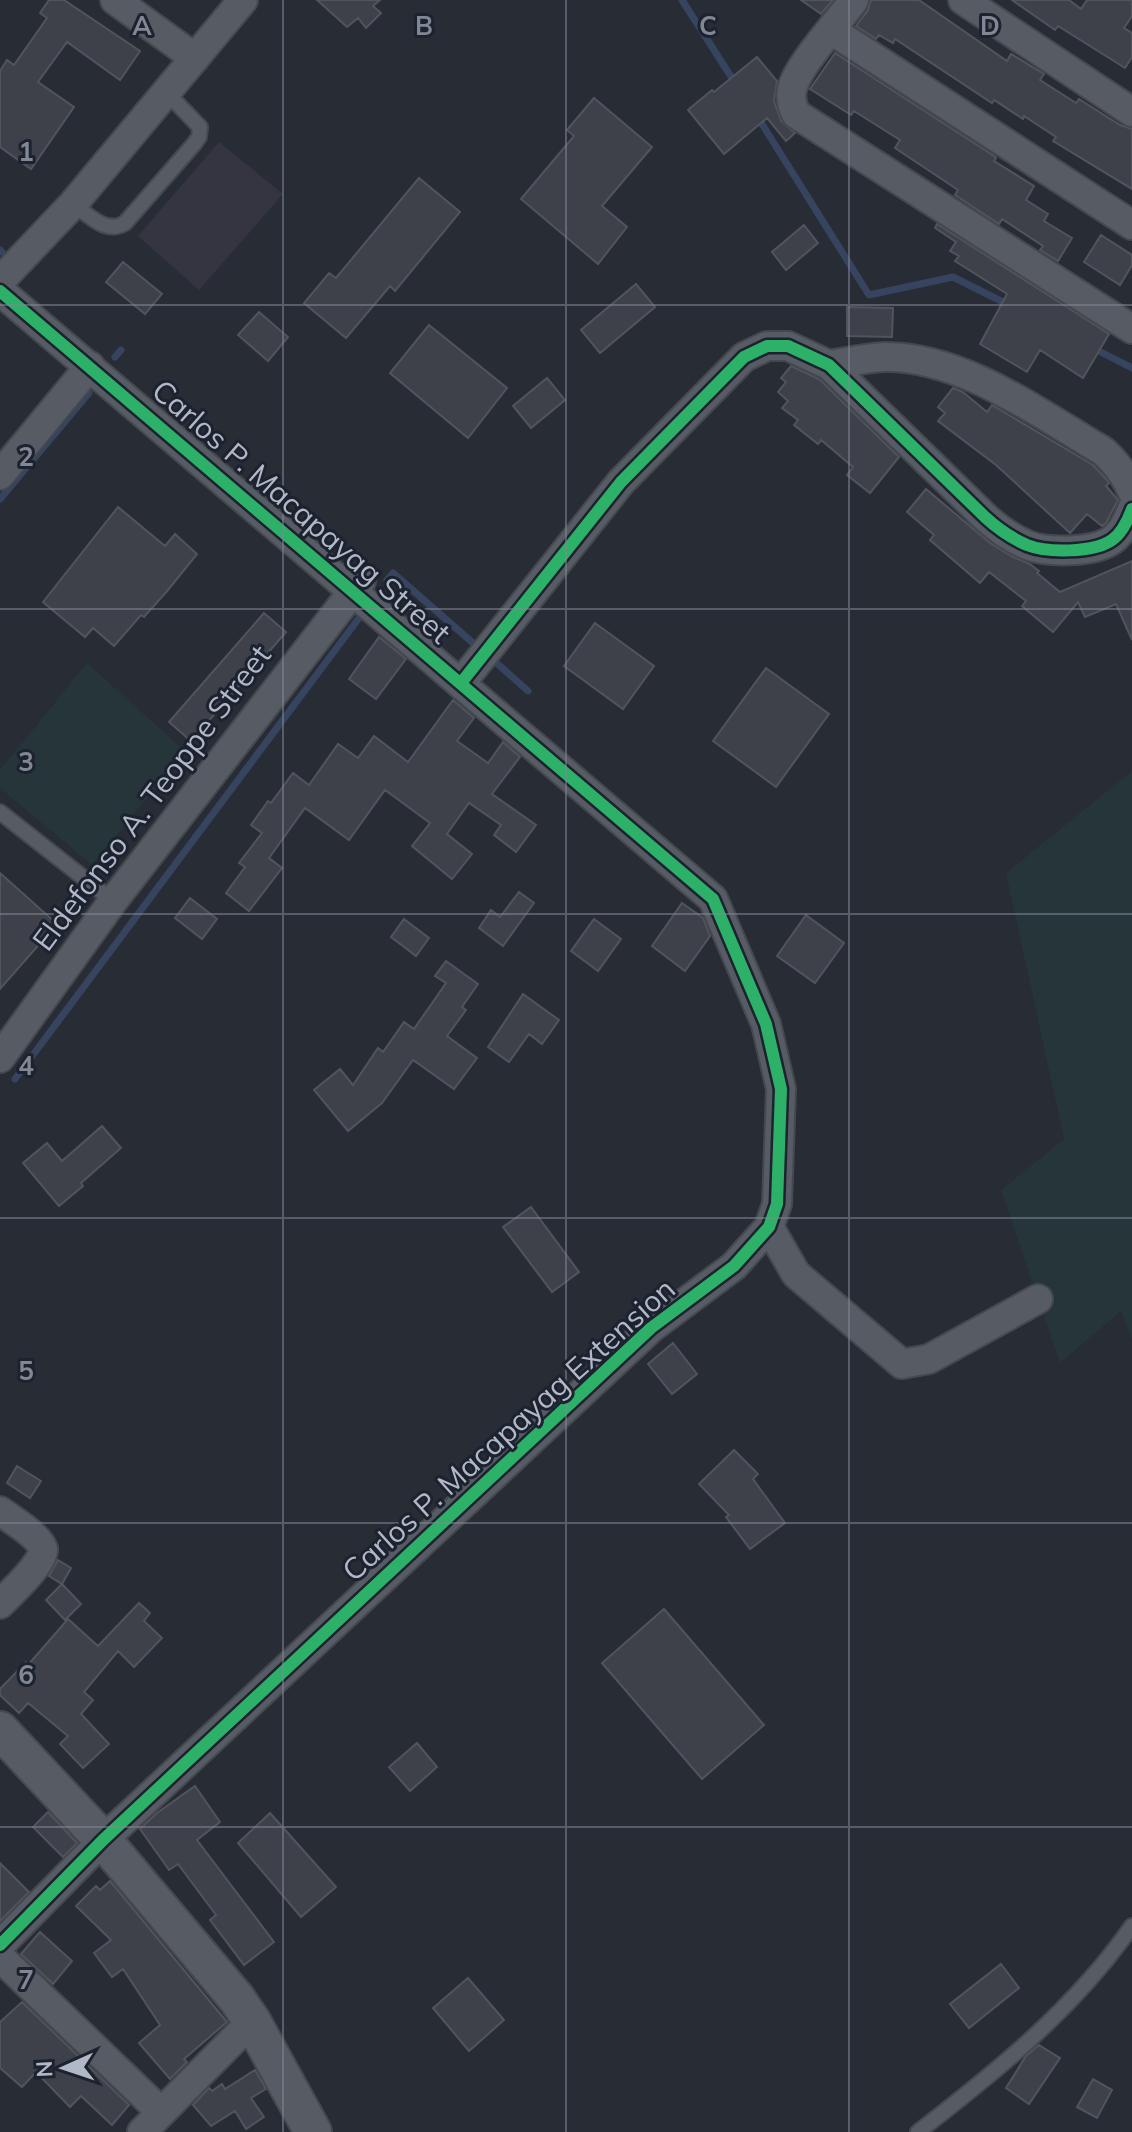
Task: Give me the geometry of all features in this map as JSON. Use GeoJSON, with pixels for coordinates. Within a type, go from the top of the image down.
{"type":"FeatureCollection","features":[{"type":"Feature","properties":{"kind":"street"},"geometry":{"type":"LineString","coordinates":[[115,0],[195,58]]}},
{"type":"Feature","properties":{"kind":"street"},"geometry":{"type":"LineString","coordinates":[[0,281],[73,204],[243,0]]}},
{"type":"Feature","properties":{"kind":"street"},"geometry":{"type":"LineString","coordinates":[[854,0],[800,73],[792,89],[791,104],[796,114],[1132,329]]}},
{"type":"Feature","properties":{"kind":"street"},"geometry":{"type":"LineString","coordinates":[[963,0],[1132,112]]}},
{"type":"Feature","properties":{"kind":"street"},"geometry":{"type":"LineString","coordinates":[[831,30],[1132,225]]}},
{"type":"Feature","properties":{"kind":"street","name":"Carlos P. Macapayag Street"},"geometry":{"type":"LineString","coordinates":[[0,291],[358,586],[461,683],[713,899]]}},
{"type":"Feature","properties":{"kind":"street"},"geometry":{"type":"LineString","coordinates":[[461,683],[621,482],[744,357],[767,346],[788,346],[829,365],[1001,532],[1029,546],[1069,551],[1110,541],[1120,532],[1132,509]]}},
{"type":"Feature","properties":{"kind":"street"},"geometry":{"type":"LineString","coordinates":[[829,365],[888,357],[970,375],[1103,451],[1115,461],[1132,491]]}},
{"type":"Feature","properties":{"kind":"street"},"geometry":{"type":"LineString","coordinates":[[0,475],[90,366]]}},
{"type":"Feature","properties":{"kind":"street","name":"Eldefonso A. Teoppe Street"},"geometry":{"type":"LineString","coordinates":[[0,1058],[113,901],[358,586]]}},
{"type":"Feature","properties":{"kind":"street","name":"Carlos P. Macapayag Extension"},"geometry":{"type":"LineString","coordinates":[[0,1945],[103,1840],[651,1328],[734,1266],[769,1227],[777,1204],[781,1089],[766,1024],[713,899]]}},
{"type":"Feature","properties":{"kind":"street"},"geometry":{"type":"LineString","coordinates":[[769,1227],[796,1274],[902,1364],[929,1359],[1038,1299]]}},
{"type":"Feature","properties":{"kind":"street"},"geometry":{"type":"LineString","coordinates":[[0,1511],[37,1540],[43,1549],[41,1560],[0,1604]]}},
{"type":"Feature","properties":{"kind":"street"},"geometry":{"type":"LineString","coordinates":[[0,1730],[103,1840],[237,1999],[313,2132]]}},
{"type":"Feature","properties":{"kind":"street"},"geometry":{"type":"LineString","coordinates":[[0,1957],[151,2122],[252,2021]]}},
{"type":"Feature","properties":{"kind":"lane"},"geometry":{"type":"LineString","coordinates":[[73,204],[108,228],[117,228],[125,223],[194,144],[200,127],[167,93]]}},
{"type":"Feature","properties":{"kind":"lane"},"geometry":{"type":"LineString","coordinates":[[0,812],[113,901]]}},
{"type":"Feature","properties":{"kind":"lane"},"geometry":{"type":"LineString","coordinates":[[918,2132],[991,2076],[1056,2017],[1107,1961],[1132,1926]]}},
{"type":"Feature","properties":{"kind":"shaded area"},"geometry":{"type":"Polygon","coordinates":[[[219,142],[283,194],[199,290],[138,236],[219,142]]]}},
{"type":"Feature","properties":{"kind":"shaded area"},"geometry":{"type":"Polygon","coordinates":[[[87,663],[185,751],[92,865],[0,788],[0,770],[87,663]]]}},
{"type":"Feature","properties":{"kind":"shaded area"},"geometry":{"type":"Polygon","coordinates":[[[1132,771],[1132,1339],[1121,1311],[1060,1363],[1001,1190],[1064,1139],[1006,873],[1132,771]]]}},
{"type":"Feature","properties":{"kind":"building"},"geometry":{"type":"Polygon","coordinates":[[[49,0],[64,0],[140,51],[120,80],[67,42],[38,82],[74,107],[31,169],[0,147],[0,71],[7,60],[14,65],[47,18],[40,13],[49,0]]]}},
{"type":"Feature","properties":{"kind":"building"},"geometry":{"type":"Polygon","coordinates":[[[317,0],[380,0],[373,6],[381,13],[366,28],[358,18],[347,27],[317,0]]]}},
{"type":"Feature","properties":{"kind":"building"},"geometry":{"type":"Polygon","coordinates":[[[801,0],[833,0],[821,14],[801,0]]]}},
{"type":"Feature","properties":{"kind":"building"},"geometry":{"type":"Polygon","coordinates":[[[871,0],[919,0],[1007,61],[1011,54],[1044,74],[1040,80],[1076,103],[1079,99],[1120,125],[1132,129],[1132,189],[1053,141],[1056,137],[1024,116],[1023,119],[994,100],[992,103],[895,39],[893,43],[879,35],[876,39],[856,26],[871,0]]]}},
{"type":"Feature","properties":{"kind":"building"},"geometry":{"type":"Polygon","coordinates":[[[1012,0],[1069,0],[1081,9],[1087,0],[1132,0],[1132,16],[1124,28],[1132,33],[1132,57],[1125,68],[1058,26],[1055,30],[1012,0]]]}},
{"type":"Feature","properties":{"kind":"building"},"geometry":{"type":"Polygon","coordinates":[[[835,53],[994,156],[994,161],[1034,186],[1026,200],[1048,214],[1044,221],[1072,238],[1058,261],[1040,250],[1043,246],[1002,219],[999,224],[955,195],[958,190],[895,148],[900,140],[854,111],[851,115],[810,89],[835,53]]]}},
{"type":"Feature","properties":{"kind":"building"},"geometry":{"type":"Polygon","coordinates":[[[757,57],[777,81],[774,101],[781,121],[795,133],[786,141],[767,118],[724,154],[688,110],[757,57]]]}},
{"type":"Feature","properties":{"kind":"building"},"geometry":{"type":"Polygon","coordinates":[[[594,98],[652,147],[602,206],[627,227],[598,264],[521,199],[574,136],[567,130],[594,98]]]}},
{"type":"Feature","properties":{"kind":"building"},"geometry":{"type":"Polygon","coordinates":[[[419,178],[460,212],[395,291],[390,286],[346,338],[304,303],[329,273],[336,278],[419,178]]]}},
{"type":"Feature","properties":{"kind":"building"},"geometry":{"type":"Polygon","coordinates":[[[937,224],[1109,334],[1083,378],[1040,350],[1027,372],[980,344],[1007,294],[955,261],[959,256],[950,251],[956,242],[935,228],[937,224]]]}},
{"type":"Feature","properties":{"kind":"building"},"geometry":{"type":"Polygon","coordinates":[[[804,225],[818,243],[786,270],[772,252],[804,225]]]}},
{"type":"Feature","properties":{"kind":"building"},"geometry":{"type":"Polygon","coordinates":[[[1101,235],[1132,255],[1132,265],[1120,285],[1084,262],[1101,235]]]}},
{"type":"Feature","properties":{"kind":"building"},"geometry":{"type":"Polygon","coordinates":[[[123,262],[162,294],[145,314],[106,282],[123,262]]]}},
{"type":"Feature","properties":{"kind":"building"},"geometry":{"type":"Polygon","coordinates":[[[636,284],[655,307],[600,353],[581,330],[636,284]]]}},
{"type":"Feature","properties":{"kind":"building"},"geometry":{"type":"Polygon","coordinates":[[[847,307],[893,308],[892,337],[847,336],[847,307]]]}},
{"type":"Feature","properties":{"kind":"building"},"geometry":{"type":"Polygon","coordinates":[[[259,312],[288,337],[268,361],[238,335],[259,312]]]}},
{"type":"Feature","properties":{"kind":"building"},"geometry":{"type":"Polygon","coordinates":[[[429,325],[507,388],[468,438],[390,373],[429,325]]]}},
{"type":"Feature","properties":{"kind":"building"},"geometry":{"type":"Polygon","coordinates":[[[791,366],[819,379],[899,457],[870,493],[847,475],[853,467],[821,440],[818,444],[794,425],[798,420],[782,408],[788,401],[778,392],[786,382],[781,378],[791,366]]]}},
{"type":"Feature","properties":{"kind":"building"},"geometry":{"type":"Polygon","coordinates":[[[547,378],[565,400],[531,428],[513,406],[547,378]]]}},
{"type":"Feature","properties":{"kind":"building"},"geometry":{"type":"Polygon","coordinates":[[[953,388],[963,392],[987,412],[992,405],[1093,465],[1109,483],[1106,486],[1118,500],[1106,523],[1102,526],[1087,514],[1070,533],[996,465],[938,421],[945,413],[938,407],[953,388]]]}},
{"type":"Feature","properties":{"kind":"building"},"geometry":{"type":"Polygon","coordinates":[[[926,489],[990,543],[1030,564],[1060,592],[1132,561],[1132,640],[1116,604],[1085,617],[1078,602],[1053,632],[1022,606],[1026,601],[989,572],[980,583],[930,540],[934,535],[907,512],[926,489]]]}},
{"type":"Feature","properties":{"kind":"building"},"geometry":{"type":"Polygon","coordinates":[[[118,507],[165,546],[175,534],[197,554],[144,617],[141,615],[114,646],[93,628],[85,637],[43,602],[118,507]]]}},
{"type":"Feature","properties":{"kind":"building"},"geometry":{"type":"Polygon","coordinates":[[[264,613],[286,632],[191,741],[169,722],[264,613]]]}},
{"type":"Feature","properties":{"kind":"building"},"geometry":{"type":"Polygon","coordinates":[[[595,623],[654,666],[623,709],[564,666],[595,623]]]}},
{"type":"Feature","properties":{"kind":"building"},"geometry":{"type":"Polygon","coordinates":[[[379,637],[406,659],[376,699],[349,679],[379,637]]]}},
{"type":"Feature","properties":{"kind":"building"},"geometry":{"type":"Polygon","coordinates":[[[766,668],[829,714],[776,787],[713,741],[766,668]]]}},
{"type":"Feature","properties":{"kind":"building"},"geometry":{"type":"Polygon","coordinates":[[[453,700],[474,718],[457,741],[488,763],[503,742],[520,757],[492,794],[536,825],[516,852],[494,835],[501,825],[469,803],[447,834],[472,854],[452,879],[412,846],[430,823],[385,790],[349,840],[305,808],[269,858],[282,868],[249,911],[226,893],[245,867],[239,863],[262,833],[251,825],[293,773],[309,785],[338,744],[358,758],[374,736],[408,762],[453,700]]]}},
{"type":"Feature","properties":{"kind":"building"},"geometry":{"type":"Polygon","coordinates":[[[0,873],[57,924],[0,989],[0,873]]]}},
{"type":"Feature","properties":{"kind":"building"},"geometry":{"type":"Polygon","coordinates":[[[519,892],[534,903],[503,946],[479,928],[491,910],[500,917],[519,892]]]}},
{"type":"Feature","properties":{"kind":"building"},"geometry":{"type":"Polygon","coordinates":[[[190,898],[217,919],[202,939],[175,918],[190,898]]]}},
{"type":"Feature","properties":{"kind":"building"},"geometry":{"type":"Polygon","coordinates":[[[682,903],[703,918],[710,936],[685,971],[652,946],[682,903]]]}},
{"type":"Feature","properties":{"kind":"building"},"geometry":{"type":"Polygon","coordinates":[[[806,915],[844,943],[815,983],[777,956],[806,915]]]}},
{"type":"Feature","properties":{"kind":"building"},"geometry":{"type":"Polygon","coordinates":[[[404,919],[429,938],[416,956],[391,937],[404,919]]]}},
{"type":"Feature","properties":{"kind":"building"},"geometry":{"type":"Polygon","coordinates":[[[594,919],[621,939],[598,971],[571,951],[594,919]]]}},
{"type":"Feature","properties":{"kind":"building"},"geometry":{"type":"Polygon","coordinates":[[[446,961],[478,984],[462,1007],[466,1010],[447,1036],[477,1058],[454,1089],[413,1060],[382,1103],[348,1131],[314,1090],[340,1069],[353,1085],[378,1048],[383,1052],[404,1022],[414,1029],[446,983],[435,976],[446,961]]]}},
{"type":"Feature","properties":{"kind":"building"},"geometry":{"type":"Polygon","coordinates":[[[523,994],[559,1020],[542,1044],[529,1034],[509,1062],[488,1047],[523,994]]]}},
{"type":"Feature","properties":{"kind":"building"},"geometry":{"type":"Polygon","coordinates":[[[102,1126],[121,1148],[59,1206],[23,1163],[47,1143],[62,1161],[102,1126]]]}},
{"type":"Feature","properties":{"kind":"building"},"geometry":{"type":"Polygon","coordinates":[[[531,1207],[579,1272],[552,1292],[503,1227],[531,1207]]]}},
{"type":"Feature","properties":{"kind":"building"},"geometry":{"type":"Polygon","coordinates":[[[673,1343],[697,1374],[672,1394],[648,1364],[673,1343]]]}},
{"type":"Feature","properties":{"kind":"building"},"geometry":{"type":"Polygon","coordinates":[[[734,1450],[758,1474],[753,1479],[785,1523],[750,1549],[726,1517],[729,1515],[699,1484],[734,1450]]]}},
{"type":"Feature","properties":{"kind":"building"},"geometry":{"type":"Polygon","coordinates":[[[17,1466],[41,1481],[30,1498],[7,1483],[17,1466]]]}},
{"type":"Feature","properties":{"kind":"building"},"geometry":{"type":"Polygon","coordinates":[[[58,1560],[71,1568],[62,1584],[49,1576],[58,1560]]]}},
{"type":"Feature","properties":{"kind":"building"},"geometry":{"type":"Polygon","coordinates":[[[62,1584],[81,1604],[65,1620],[46,1600],[62,1584]]]}},
{"type":"Feature","properties":{"kind":"building"},"geometry":{"type":"Polygon","coordinates":[[[139,1603],[150,1613],[144,1621],[162,1638],[134,1667],[118,1651],[84,1692],[93,1700],[81,1714],[109,1744],[83,1768],[60,1744],[68,1736],[28,1703],[19,1713],[0,1695],[0,1689],[26,1662],[28,1665],[68,1619],[98,1646],[139,1603]]]}},
{"type":"Feature","properties":{"kind":"building"},"geometry":{"type":"Polygon","coordinates":[[[664,1609],[764,1725],[702,1779],[602,1663],[664,1609]]]}},
{"type":"Feature","properties":{"kind":"building"},"geometry":{"type":"Polygon","coordinates":[[[417,1743],[437,1767],[410,1791],[389,1767],[417,1743]]]}},
{"type":"Feature","properties":{"kind":"building"},"geometry":{"type":"Polygon","coordinates":[[[195,1786],[220,1822],[197,1840],[274,1942],[244,1965],[210,1920],[216,1915],[178,1864],[169,1870],[140,1829],[195,1786]]]}},
{"type":"Feature","properties":{"kind":"building"},"geometry":{"type":"Polygon","coordinates":[[[48,1812],[77,1843],[63,1857],[33,1827],[48,1812]]]}},
{"type":"Feature","properties":{"kind":"building"},"geometry":{"type":"Polygon","coordinates":[[[270,1813],[336,1887],[301,1917],[238,1843],[270,1813]]]}},
{"type":"Feature","properties":{"kind":"building"},"geometry":{"type":"Polygon","coordinates":[[[0,1863],[29,1892],[0,1921],[0,1863]]]}},
{"type":"Feature","properties":{"kind":"building"},"geometry":{"type":"Polygon","coordinates":[[[110,1881],[227,2022],[184,2059],[187,2062],[170,2079],[139,2043],[160,2025],[123,1969],[112,1977],[94,1953],[111,1940],[76,1906],[96,1886],[100,1890],[110,1881]]]}},
{"type":"Feature","properties":{"kind":"building"},"geometry":{"type":"Polygon","coordinates":[[[40,1932],[72,1961],[53,1984],[21,1954],[40,1932]]]}},
{"type":"Feature","properties":{"kind":"building"},"geometry":{"type":"Polygon","coordinates":[[[1001,1964],[1019,1988],[969,2028],[950,2004],[1001,1964]]]}},
{"type":"Feature","properties":{"kind":"building"},"geometry":{"type":"Polygon","coordinates":[[[468,1978],[504,2020],[469,2051],[433,2008],[468,1978]]]}},
{"type":"Feature","properties":{"kind":"building"},"geometry":{"type":"Polygon","coordinates":[[[22,2002],[129,2105],[112,2125],[81,2096],[70,2107],[36,2072],[22,2087],[0,2068],[0,2022],[22,2002]]]}},
{"type":"Feature","properties":{"kind":"building"},"geometry":{"type":"Polygon","coordinates":[[[1039,2045],[1060,2058],[1029,2104],[1006,2088],[1026,2056],[1039,2045]]]}},
{"type":"Feature","properties":{"kind":"building"},"geometry":{"type":"Polygon","coordinates":[[[255,2070],[266,2089],[251,2098],[264,2117],[246,2129],[235,2111],[211,2126],[193,2105],[209,2088],[212,2091],[222,2084],[225,2089],[255,2070]]]}},
{"type":"Feature","properties":{"kind":"building"},"geometry":{"type":"Polygon","coordinates":[[[1093,2079],[1112,2090],[1097,2118],[1077,2107],[1093,2079]]]}},
{"type":"Feature","properties":{"kind":"waterway"},"geometry":{"type":"LineString","coordinates":[[682,0],[737,86]]}},
{"type":"Feature","properties":{"kind":"waterway"},"geometry":{"type":"LineString","coordinates":[[757,116],[869,295],[953,277],[1009,305]]}},
{"type":"Feature","properties":{"kind":"waterway"},"geometry":{"type":"LineString","coordinates":[[1091,347],[1132,368]]}},
{"type":"Feature","properties":{"kind":"waterway"},"geometry":{"type":"LineString","coordinates":[[115,357],[121,350]]}},
{"type":"Feature","properties":{"kind":"waterway"},"geometry":{"type":"LineString","coordinates":[[0,499],[89,393]]}},
{"type":"Feature","properties":{"kind":"waterway"},"geometry":{"type":"LineString","coordinates":[[387,580],[393,573],[481,650]]}},
{"type":"Feature","properties":{"kind":"waterway"},"geometry":{"type":"LineString","coordinates":[[15,1079],[362,614]]}},
{"type":"Feature","properties":{"kind":"waterway"},"geometry":{"type":"LineString","coordinates":[[491,658],[528,691]]}},
{"type":"Feature","properties":{"kind":"cycle path"},"geometry":{"type":"LineString","coordinates":[[0,291],[713,899],[766,1024],[781,1089],[777,1204],[769,1227],[734,1266],[651,1328],[103,1840],[0,1945]]}},
{"type":"Feature","properties":{"kind":"cycle path"},"geometry":{"type":"LineString","coordinates":[[461,683],[621,482],[744,357],[767,346],[788,346],[829,365],[985,517],[1027,545],[1070,550],[1104,544],[1119,534],[1132,509]]}}]}
